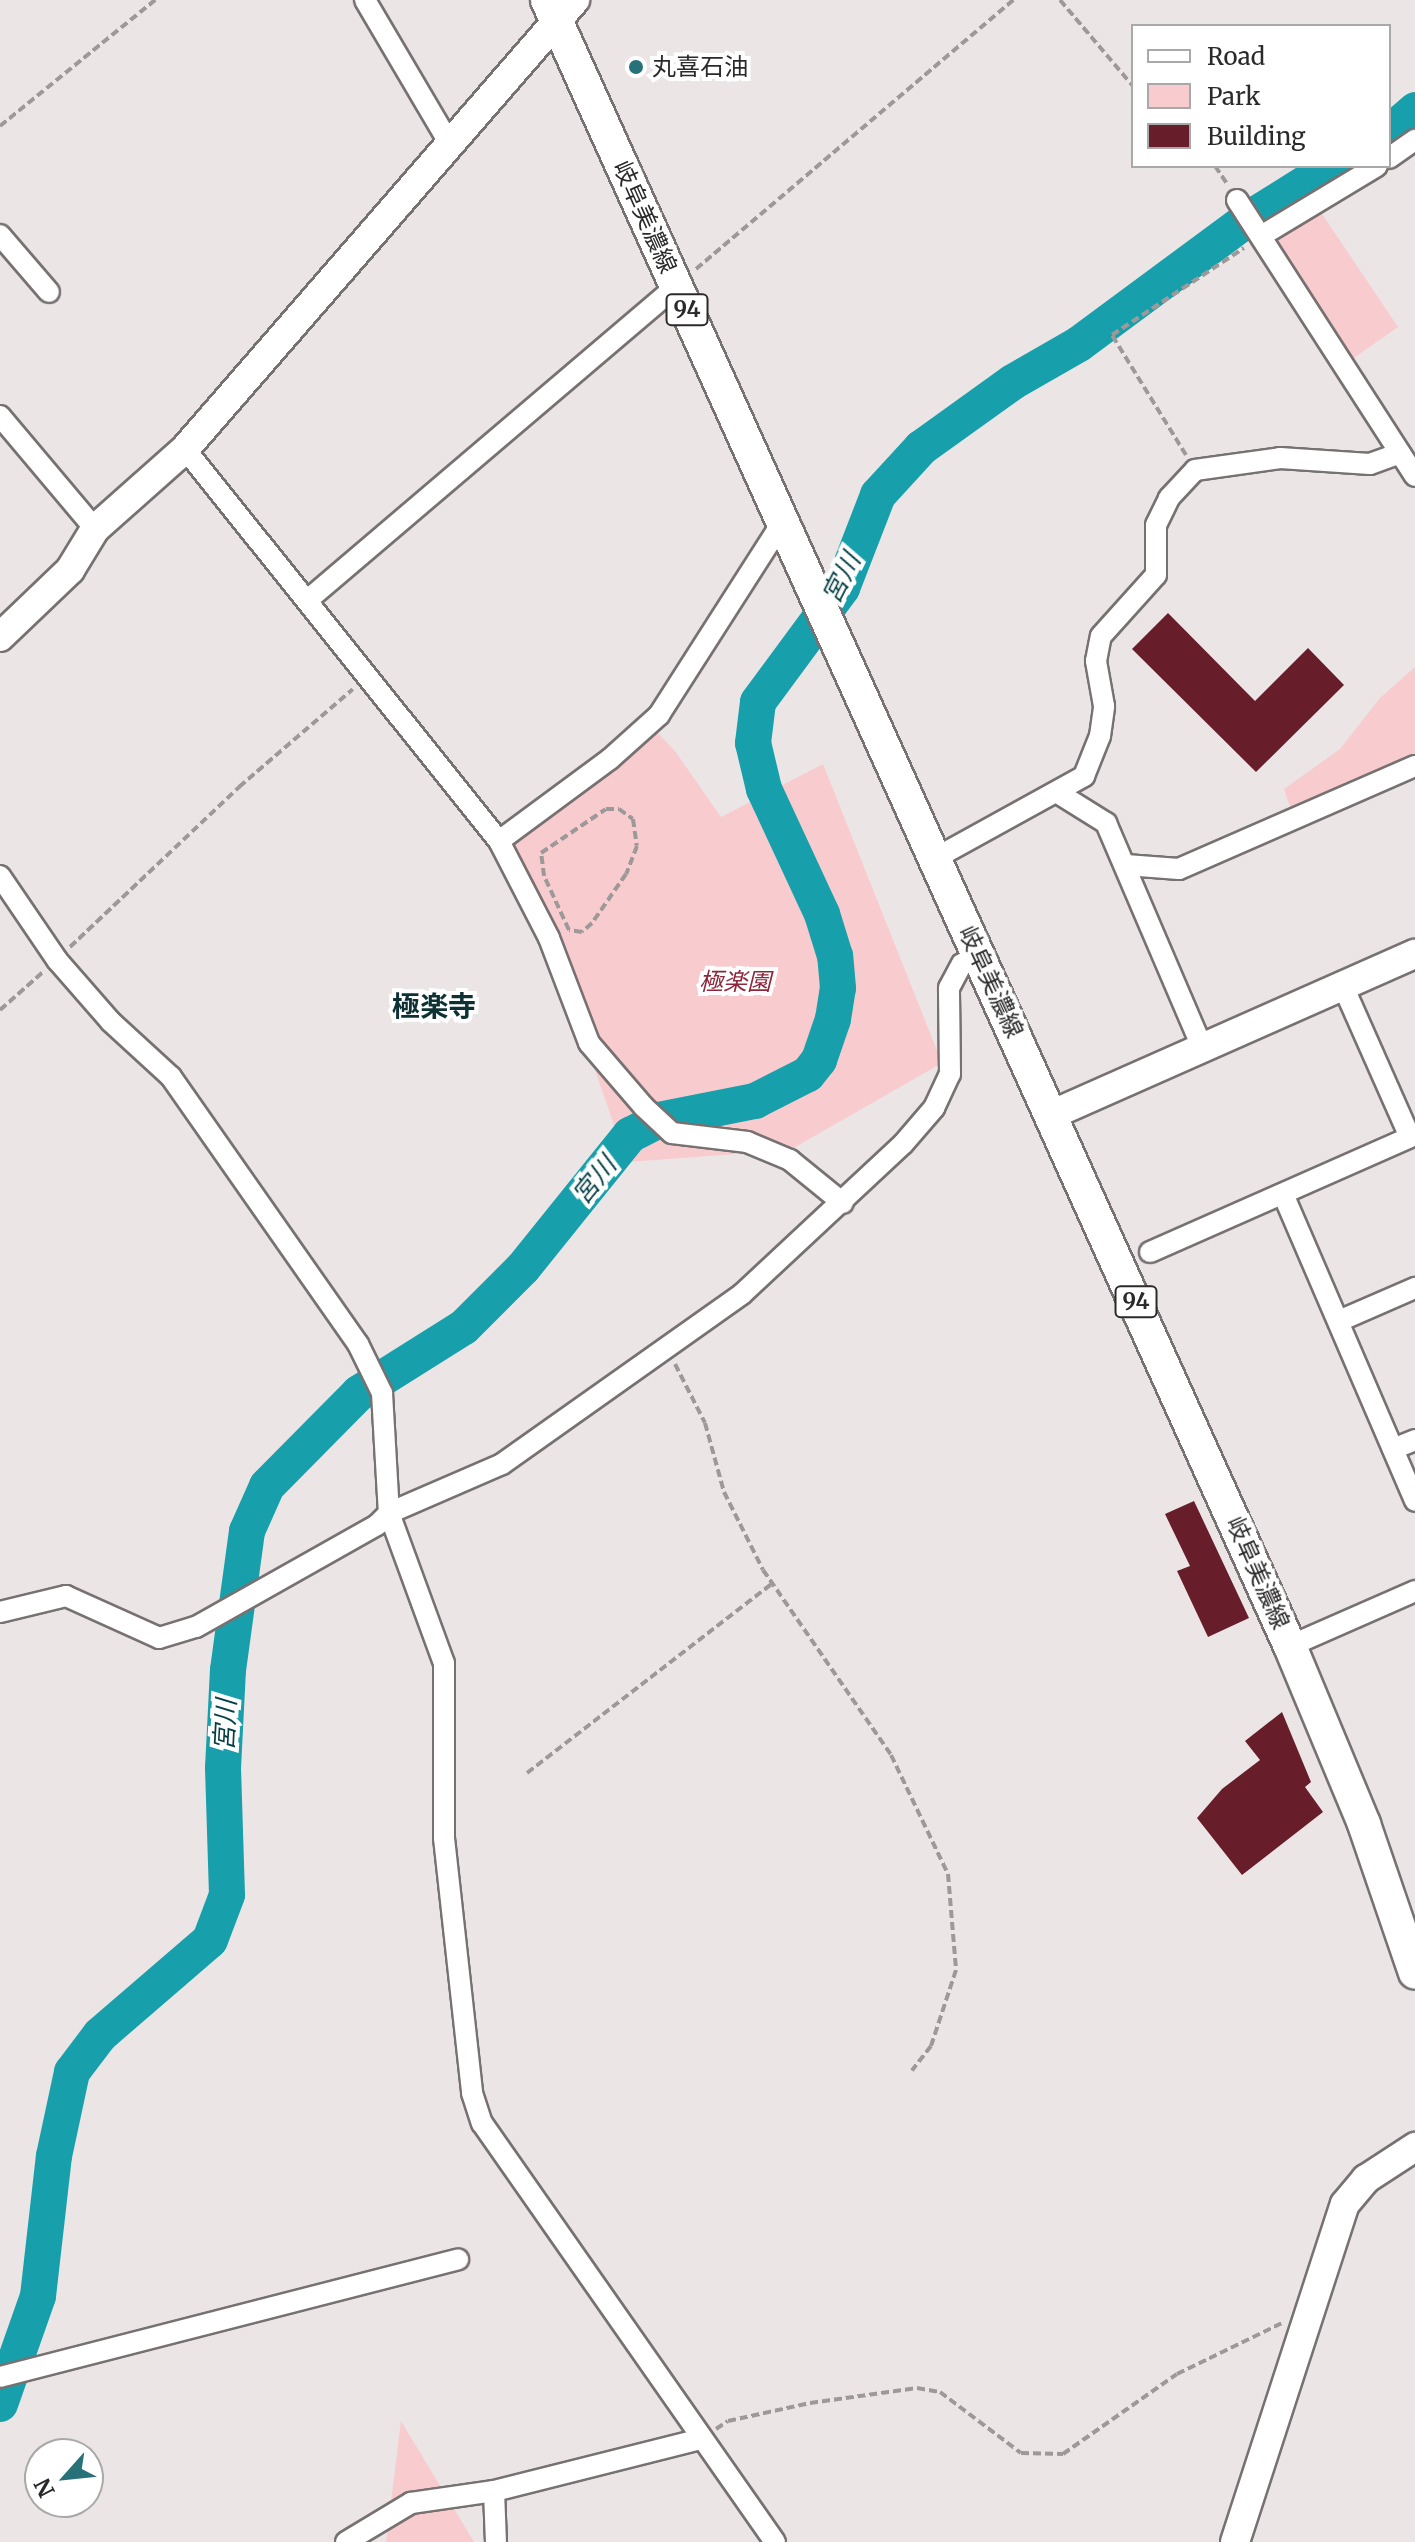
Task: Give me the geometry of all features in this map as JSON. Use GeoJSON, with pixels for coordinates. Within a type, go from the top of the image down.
{"type":"FeatureCollection","features":[{"type":"Feature","properties":{"kind":"main road","name":"岐阜美濃線"},"geometry":{"type":"LineString","coordinates":[[559,7],[677,286],[837,640],[932,860],[981,957],[1290,1646],[1364,1824],[1415,1973]]}},
{"type":"Feature","properties":{"kind":"street"},"geometry":{"type":"LineString","coordinates":[[365,0],[451,146]]}},
{"type":"Feature","properties":{"kind":"street"},"geometry":{"type":"LineString","coordinates":[[0,637],[70,570],[95,529],[185,449],[451,146],[559,7]]}},
{"type":"Feature","properties":{"kind":"street"},"geometry":{"type":"LineString","coordinates":[[1391,157],[1415,140]]}},
{"type":"Feature","properties":{"kind":"street"},"geometry":{"type":"LineString","coordinates":[[1258,232],[1373,168]]}},
{"type":"Feature","properties":{"kind":"street"},"geometry":{"type":"LineString","coordinates":[[1237,200],[1415,476]]}},
{"type":"Feature","properties":{"kind":"street"},"geometry":{"type":"LineString","coordinates":[[0,235],[49,292]]}},
{"type":"Feature","properties":{"kind":"street"},"geometry":{"type":"LineString","coordinates":[[309,599],[677,286]]}},
{"type":"Feature","properties":{"kind":"street"},"geometry":{"type":"LineString","coordinates":[[0,416],[95,529]]}},
{"type":"Feature","properties":{"kind":"street"},"geometry":{"type":"LineString","coordinates":[[185,449],[309,599],[499,841],[549,938],[589,1043],[644,1107],[672,1133],[747,1142],[790,1160],[843,1203]]}},
{"type":"Feature","properties":{"kind":"street"},"geometry":{"type":"LineString","coordinates":[[932,860],[1084,776],[1100,736],[1104,706],[1096,661],[1101,636],[1156,575],[1156,525],[1169,498],[1195,470],[1280,458],[1370,464],[1400,453]]}},
{"type":"Feature","properties":{"kind":"street"},"geometry":{"type":"LineString","coordinates":[[499,841],[610,759],[659,715],[783,521]]}},
{"type":"Feature","properties":{"kind":"street"},"geometry":{"type":"LineString","coordinates":[[1126,865],[1179,869],[1415,766]]}},
{"type":"Feature","properties":{"kind":"street"},"geometry":{"type":"LineString","coordinates":[[1058,793],[1106,823],[1202,1047]]}},
{"type":"Feature","properties":{"kind":"street"},"geometry":{"type":"LineString","coordinates":[[0,876],[57,960],[111,1022],[171,1077],[358,1344],[382,1393],[389,1513],[444,1663],[444,1838],[472,2093],[482,2123],[775,2542]]}},
{"type":"Feature","properties":{"kind":"street"},"geometry":{"type":"LineString","coordinates":[[1051,1115],[1415,954]]}},
{"type":"Feature","properties":{"kind":"street"},"geometry":{"type":"LineString","coordinates":[[1,1611],[66,1596],[159,1638],[196,1627],[220,1609],[377,1525],[389,1513],[502,1464],[742,1294],[843,1203],[934,1108],[950,1074],[949,988],[962,964],[981,957]]}},
{"type":"Feature","properties":{"kind":"street"},"geometry":{"type":"LineString","coordinates":[[1150,1252],[1267,1196],[1283,1194],[1412,1136],[1343,986]]}},
{"type":"Feature","properties":{"kind":"street"},"geometry":{"type":"LineString","coordinates":[[1283,1194],[1415,1501]]}},
{"type":"Feature","properties":{"kind":"street"},"geometry":{"type":"LineString","coordinates":[[1339,1321],[1415,1288]]}},
{"type":"Feature","properties":{"kind":"street"},"geometry":{"type":"LineString","coordinates":[[1393,1449],[1415,1440]]}},
{"type":"Feature","properties":{"kind":"street"},"geometry":{"type":"LineString","coordinates":[[1290,1646],[1415,1591]]}},
{"type":"Feature","properties":{"kind":"street"},"geometry":{"type":"LineString","coordinates":[[1235,2542],[1345,2204],[1366,2179],[1415,2147]]}},
{"type":"Feature","properties":{"kind":"street"},"geometry":{"type":"LineString","coordinates":[[0,2377],[458,2259]]}},
{"type":"Feature","properties":{"kind":"street"},"geometry":{"type":"LineString","coordinates":[[346,2542],[411,2503],[494,2491],[701,2439]]}},
{"type":"Feature","properties":{"kind":"street"},"geometry":{"type":"LineString","coordinates":[[494,2491],[496,2542]]}},
{"type":"Feature","properties":{"kind":"path"},"geometry":{"type":"LineString","coordinates":[[0,126],[155,0]]}},
{"type":"Feature","properties":{"kind":"path"},"geometry":{"type":"LineString","coordinates":[[677,286],[1013,0]]}},
{"type":"Feature","properties":{"kind":"path"},"geometry":{"type":"LineString","coordinates":[[1060,0],[1131,84]]}},
{"type":"Feature","properties":{"kind":"path"},"geometry":{"type":"LineString","coordinates":[[1195,470],[1112,335],[1258,232]]}},
{"type":"Feature","properties":{"kind":"path"},"geometry":{"type":"LineString","coordinates":[[0,1010],[239,787],[369,676]]}},
{"type":"Feature","properties":{"kind":"path"},"geometry":{"type":"LineString","coordinates":[[619,809],[637,828],[637,846],[626,874],[587,928],[566,927],[544,876],[541,853],[585,820],[619,809]]}},
{"type":"Feature","properties":{"kind":"path"},"geometry":{"type":"LineString","coordinates":[[667,1347],[705,1423],[724,1492],[773,1583],[891,1755],[948,1874],[956,1970],[931,2046],[912,2070]]}},
{"type":"Feature","properties":{"kind":"path"},"geometry":{"type":"LineString","coordinates":[[527,1773],[773,1583]]}},
{"type":"Feature","properties":{"kind":"path"},"geometry":{"type":"LineString","coordinates":[[701,2439],[728,2421],[810,2403],[917,2388],[940,2392],[1021,2453],[1063,2454],[1177,2374],[1266,2328],[1308,2314]]}},
{"type":"Feature","properties":{"kind":"green space"},"geometry":{"type":"Polygon","coordinates":[[[1316,205],[1398,327],[1334,372],[1250,244],[1316,205]]]}},
{"type":"Feature","properties":{"kind":"green space"},"geometry":{"type":"Polygon","coordinates":[[[1415,667],[1415,756],[1291,810],[1284,789],[1340,749],[1380,698],[1415,667]]]}},
{"type":"Feature","properties":{"kind":"green space","name":"極楽園"},"geometry":{"type":"Polygon","coordinates":[[[648,723],[675,751],[721,817],[823,764],[942,1063],[790,1150],[627,1162],[549,938],[499,841],[648,723]]]}},
{"type":"Feature","properties":{"kind":"green space"},"geometry":{"type":"Polygon","coordinates":[[[401,2421],[474,2542],[386,2542],[401,2421]]]}},
{"type":"Feature","properties":{"kind":"building"},"geometry":{"type":"Polygon","coordinates":[[[1168,613],[1255,701],[1308,648],[1344,685],[1256,772],[1132,649],[1168,613]]]}},
{"type":"Feature","properties":{"kind":"building"},"geometry":{"type":"Polygon","coordinates":[[[1194,1501],[1249,1618],[1208,1637],[1177,1571],[1190,1566],[1165,1514],[1194,1501]]]}},
{"type":"Feature","properties":{"kind":"building"},"geometry":{"type":"Polygon","coordinates":[[[1282,1712],[1311,1782],[1305,1787],[1323,1812],[1242,1875],[1197,1818],[1222,1789],[1260,1760],[1245,1741],[1282,1712]]]}},
{"type":"Feature","properties":{"kind":"waterway","name":"宮川"},"geometry":{"type":"LineString","coordinates":[[1391,131],[1415,110]]}},
{"type":"Feature","properties":{"kind":"waterway","name":"宮川"},"geometry":{"type":"LineString","coordinates":[[0,2404],[38,2296],[54,2156],[72,2072],[100,2035],[210,1940],[227,1895],[223,1768],[228,1670],[247,1531],[267,1486],[359,1393],[464,1327],[523,1268],[630,1135],[659,1120],[755,1101],[808,1074],[819,1060],[833,1019],[838,988],[835,956],[822,914],[764,789],[753,743],[758,702],[842,588],[878,495],[921,448],[1013,382],[1079,344],[1245,221],[1330,168]]}},
{"type":"Feature","properties":{"kind":"place","name":"丸喜石油"},"geometry":{"type":"Point","coordinates":[636,67]}},
{"type":"Feature","properties":{"kind":"district","name":"極楽寺"},"geometry":{"type":"Point","coordinates":[434,1006]}}]}
